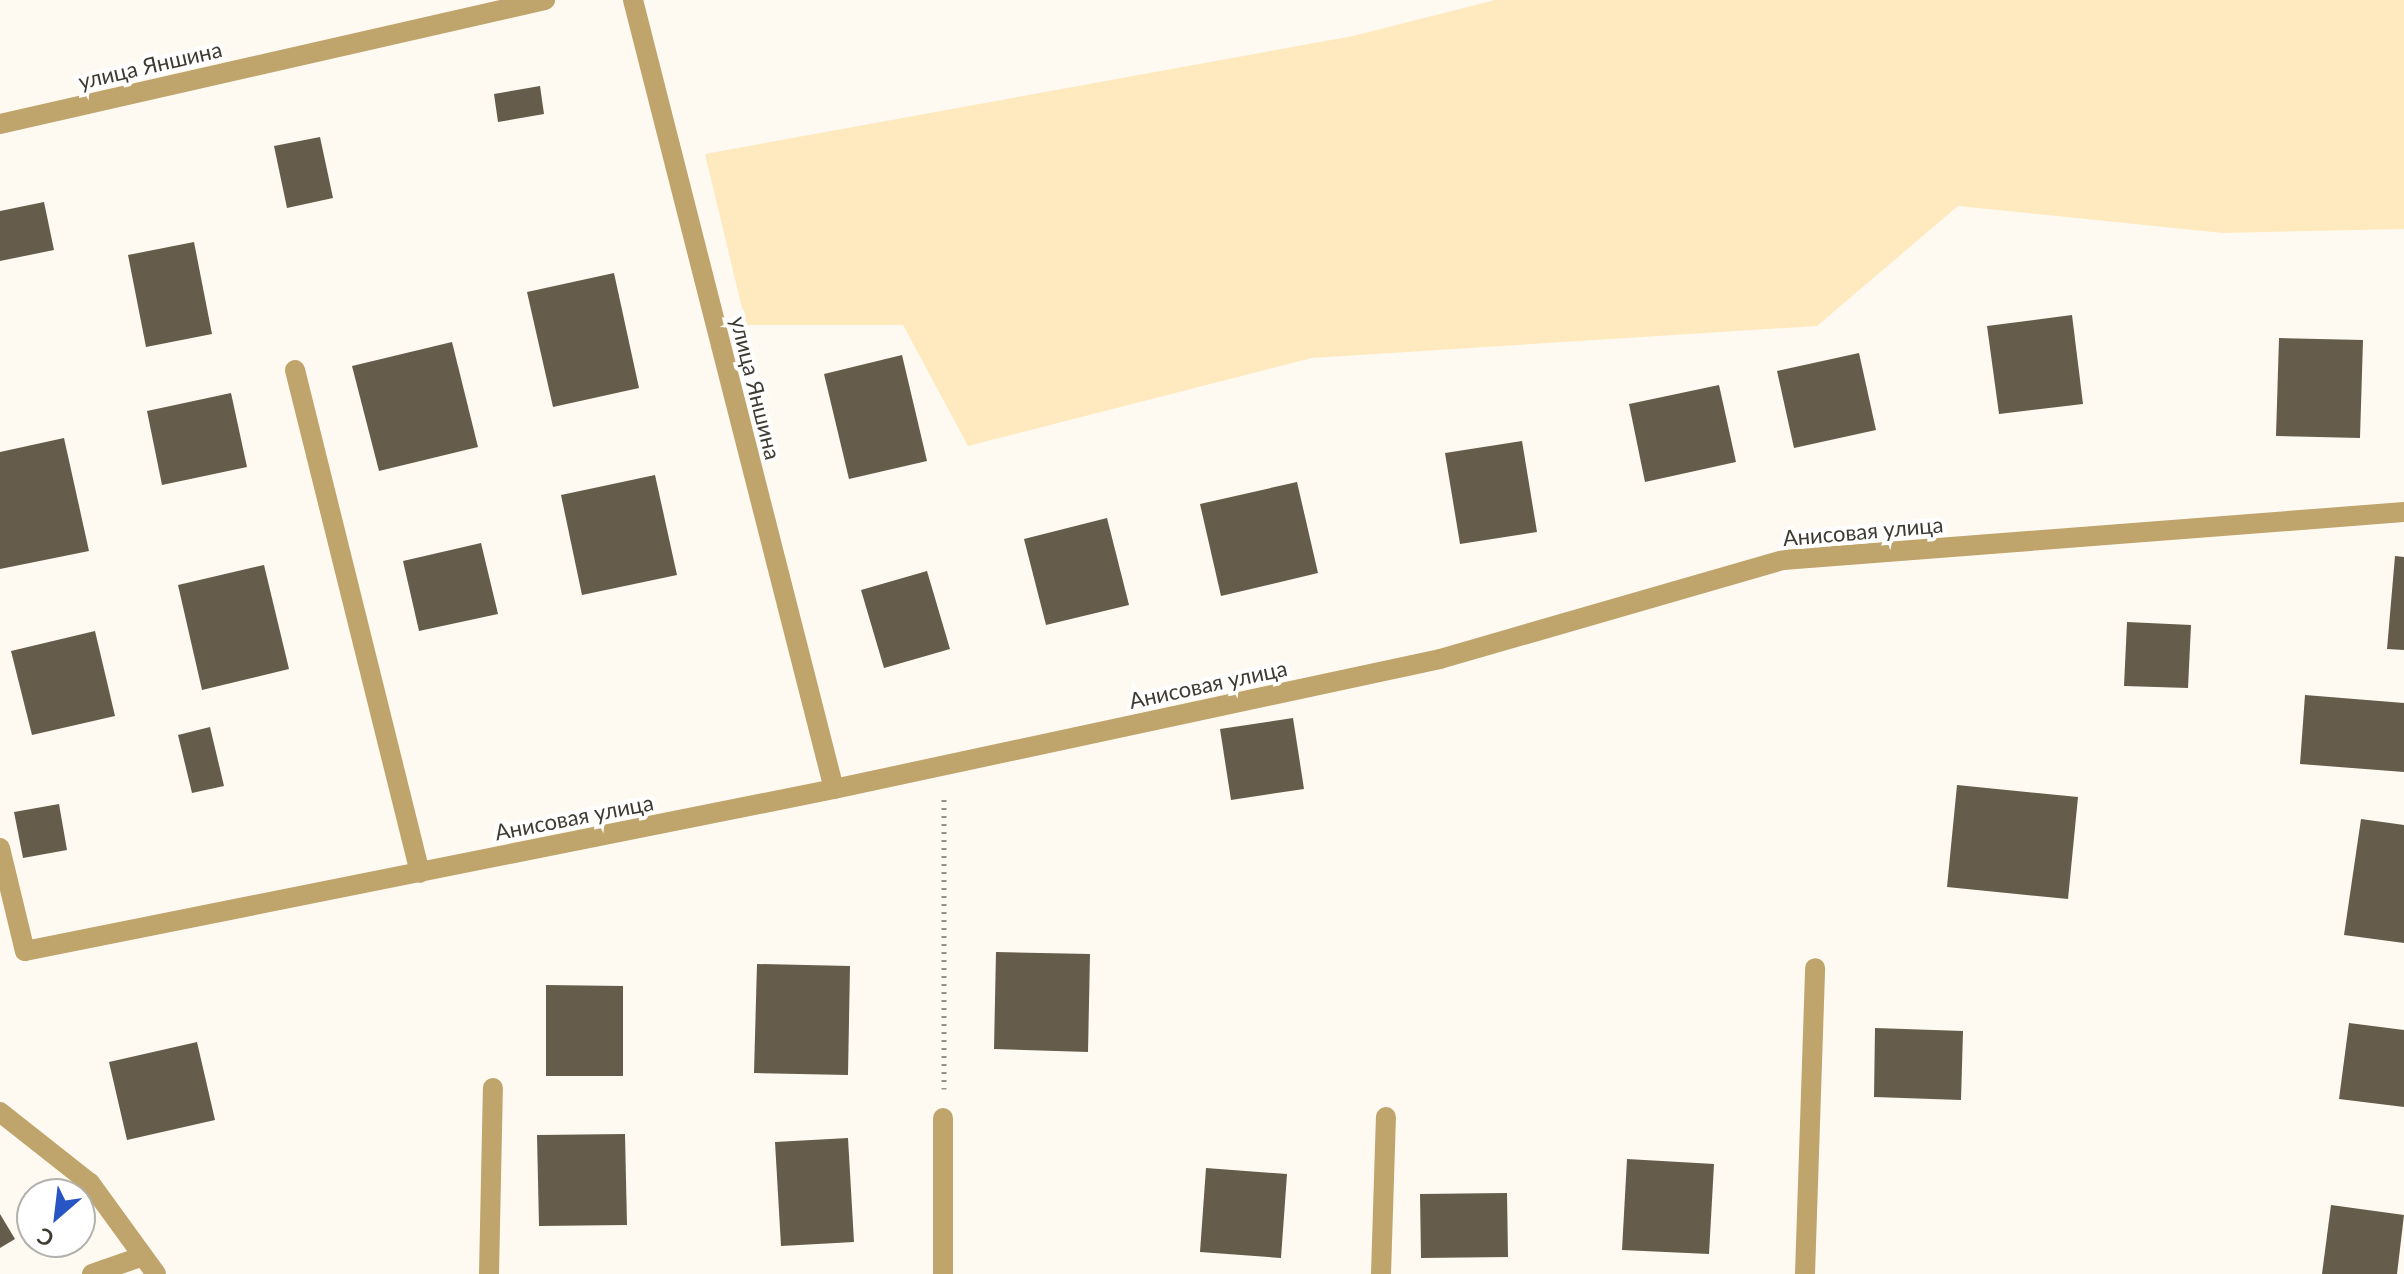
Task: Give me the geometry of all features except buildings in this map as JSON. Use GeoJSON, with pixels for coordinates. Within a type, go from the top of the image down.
{"type":"FeatureCollection","features":[{"type":"Feature","properties":{"kind":"street","name":"улица Яншина"},"geometry":{"type":"LineString","coordinates":[[0,124],[545,0]]}},
{"type":"Feature","properties":{"kind":"street","name":"улица Яншина"},"geometry":{"type":"LineString","coordinates":[[633,0],[834,789]]}},
{"type":"Feature","properties":{"kind":"street"},"geometry":{"type":"LineString","coordinates":[[295,370],[420,873]]}},
{"type":"Feature","properties":{"kind":"street","name":"Анисовая улица"},"geometry":{"type":"LineString","coordinates":[[0,848],[25,951],[834,789],[1440,659],[1783,560],[2404,512]]}},
{"type":"Feature","properties":{"kind":"street"},"geometry":{"type":"LineString","coordinates":[[1805,1274],[1815,968]]}},
{"type":"Feature","properties":{"kind":"street"},"geometry":{"type":"LineString","coordinates":[[489,1274],[493,1088]]}},
{"type":"Feature","properties":{"kind":"street"},"geometry":{"type":"LineString","coordinates":[[0,1112],[90,1183],[156,1274]]}},
{"type":"Feature","properties":{"kind":"street"},"geometry":{"type":"LineString","coordinates":[[1381,1274],[1386,1117]]}},
{"type":"Feature","properties":{"kind":"street"},"geometry":{"type":"LineString","coordinates":[[943,1118],[943,1274]]}},
{"type":"Feature","properties":{"kind":"street"},"geometry":{"type":"LineString","coordinates":[[92,1274],[143,1256]]}},
{"type":"Feature","properties":{"kind":"path"},"geometry":{"type":"LineString","coordinates":[[943,1118],[944,765]]}},
{"type":"Feature","properties":{"kind":"shaded area"},"geometry":{"type":"Polygon","coordinates":[[[1495,0],[2404,0],[2404,229],[2223,233],[1958,206],[1817,326],[1312,358],[968,446],[903,325],[746,325],[705,154],[1353,36],[1495,0]]]}}]}
